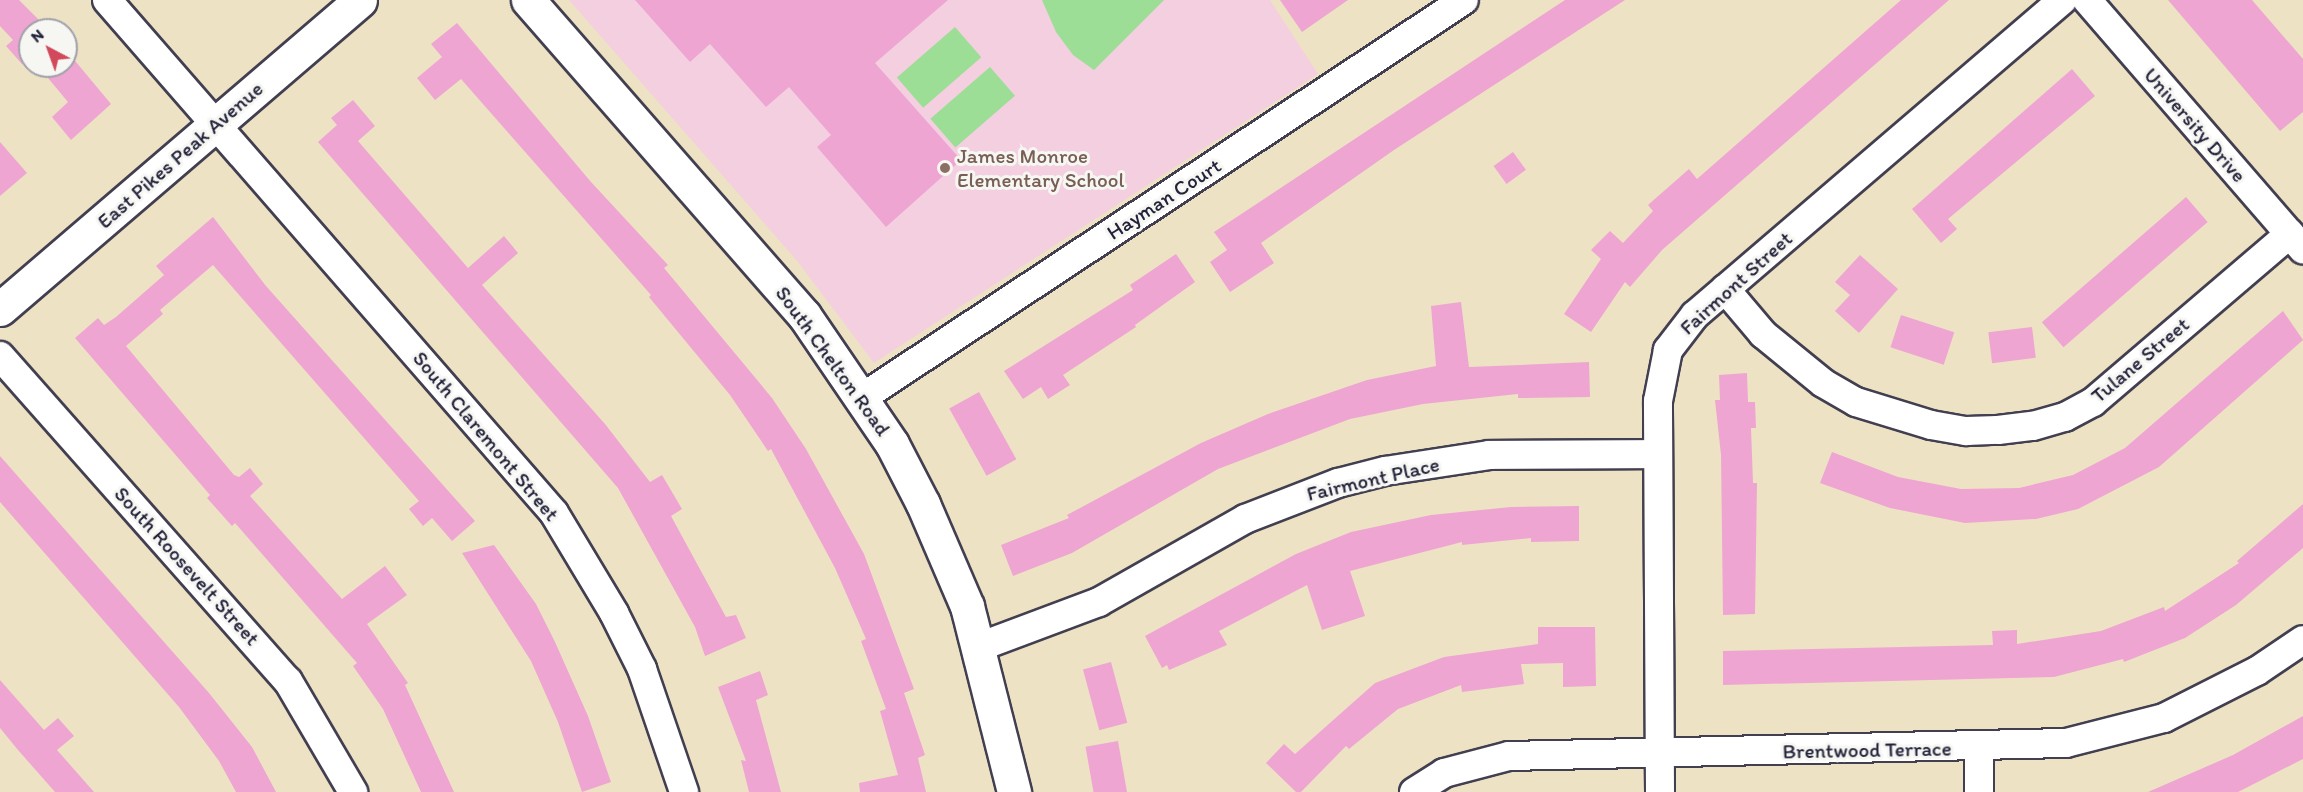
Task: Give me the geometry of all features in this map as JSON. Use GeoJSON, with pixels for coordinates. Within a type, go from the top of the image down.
{"type":"FeatureCollection","features":[{"type":"Feature","properties":{"kind":"main road","name":"East Pikes Peak Avenue"},"geometry":{"type":"LineString","coordinates":[[0,309],[360,0]]}},
{"type":"Feature","properties":{"kind":"main road","name":"South Chelton Road"},"geometry":{"type":"LineString","coordinates":[[528,0],[804,315],[863,397],[923,504],[967,606],[1014,792]]}},
{"type":"Feature","properties":{"kind":"street","name":"South Claremont Street"},"geometry":{"type":"LineString","coordinates":[[107,0],[554,513],[609,604],[642,669],[684,792]]}},
{"type":"Feature","properties":{"kind":"street","name":"Hayman Court"},"geometry":{"type":"LineString","coordinates":[[863,397],[1464,0]]}},
{"type":"Feature","properties":{"kind":"street","name":"Fairmont Street"},"geometry":{"type":"LineString","coordinates":[[1660,792],[1658,401],[1668,350],[1681,329],[1725,289],[2062,0]]}},
{"type":"Feature","properties":{"kind":"street","name":"University Drive"},"geometry":{"type":"LineString","coordinates":[[2087,0],[2296,241]]}},
{"type":"Feature","properties":{"kind":"street","name":"Tulane Street"},"geometry":{"type":"LineString","coordinates":[[1725,289],[1763,334],[1823,383],[1856,402],[1931,426],[1966,431],[1998,430],[2032,426],[2065,417],[2093,402],[2296,241]]}},
{"type":"Feature","properties":{"kind":"street","name":"South Roosevelt Street"},"geometry":{"type":"LineString","coordinates":[[0,356],[288,681],[352,792]]}},
{"type":"Feature","properties":{"kind":"street","name":"Fairmont Place"},"geometry":{"type":"LineString","coordinates":[[979,647],[1099,602],[1245,519],[1338,483],[1489,455],[1658,454]]}},
{"type":"Feature","properties":{"kind":"street","name":"Brentwood Terrace"},"geometry":{"type":"LineString","coordinates":[[1414,792],[1444,773],[1509,756],[1979,748],[2066,743],[2164,718],[2257,671],[2303,640]]}},
{"type":"Feature","properties":{"kind":"street"},"geometry":{"type":"LineString","coordinates":[[1979,748],[1979,792]]}},
{"type":"Feature","properties":{"kind":"shaded area","name":"James Monroe Elementary School"},"geometry":{"type":"Polygon","coordinates":[[[569,0],[1270,0],[1318,74],[874,363],[798,262],[569,0]]]}},
{"type":"Feature","properties":{"kind":"green space"},"geometry":{"type":"Polygon","coordinates":[[[1042,0],[1164,0],[1094,70],[1073,55],[1056,32],[1042,0]]]}},
{"type":"Feature","properties":{"kind":"green space"},"geometry":{"type":"Polygon","coordinates":[[[955,27],[981,57],[923,108],[897,78],[955,27]]]}},
{"type":"Feature","properties":{"kind":"green space"},"geometry":{"type":"Polygon","coordinates":[[[990,67],[1015,96],[955,148],[930,119],[990,67]]]}},
{"type":"Feature","properties":{"kind":"building"},"geometry":{"type":"Polygon","coordinates":[[[0,0],[19,0],[37,18],[18,18],[18,60],[6,46],[13,40],[0,26],[0,0]]]}},
{"type":"Feature","properties":{"kind":"building","name":"James Monroe Elementary School"},"geometry":{"type":"Polygon","coordinates":[[[635,0],[948,0],[875,63],[961,160],[886,227],[817,147],[831,135],[789,87],[766,107],[710,44],[690,62],[635,0]]]}},
{"type":"Feature","properties":{"kind":"building"},"geometry":{"type":"Polygon","coordinates":[[[1280,0],[1348,0],[1302,32],[1280,0]]]}},
{"type":"Feature","properties":{"kind":"building"},"geometry":{"type":"Polygon","coordinates":[[[1565,0],[1625,0],[1394,150],[1261,243],[1274,263],[1230,292],[1210,262],[1227,250],[1214,232],[1565,0]]]}},
{"type":"Feature","properties":{"kind":"building"},"geometry":{"type":"Polygon","coordinates":[[[1901,0],[1949,0],[1662,250],[1630,287],[1625,282],[1591,332],[1564,314],[1601,259],[1591,250],[1610,231],[1623,243],[1653,211],[1648,205],[1689,169],[1697,179],[1901,0]]]}},
{"type":"Feature","properties":{"kind":"building"},"geometry":{"type":"Polygon","coordinates":[[[2168,0],[2252,0],[2303,59],[2303,112],[2280,131],[2168,0]]]}},
{"type":"Feature","properties":{"kind":"building"},"geometry":{"type":"Polygon","coordinates":[[[457,23],[591,182],[668,265],[664,268],[772,398],[806,449],[864,554],[914,689],[904,693],[925,755],[918,758],[926,792],[860,792],[859,783],[898,775],[880,711],[886,709],[861,641],[866,639],[835,568],[771,449],[768,451],[730,395],[649,297],[651,295],[461,79],[435,100],[417,78],[442,57],[431,44],[457,23]]]}},
{"type":"Feature","properties":{"kind":"building"},"geometry":{"type":"Polygon","coordinates":[[[78,64],[111,104],[71,140],[52,117],[68,102],[48,78],[78,78],[78,64]]]}},
{"type":"Feature","properties":{"kind":"building"},"geometry":{"type":"Polygon","coordinates":[[[2072,69],[2095,96],[1948,219],[1957,229],[1941,243],[1912,209],[2072,69]]]}},
{"type":"Feature","properties":{"kind":"building"},"geometry":{"type":"Polygon","coordinates":[[[353,100],[375,126],[358,141],[468,268],[504,236],[518,253],[482,285],[605,424],[650,482],[662,475],[682,509],[671,516],[726,617],[736,615],[746,638],[705,656],[695,627],[618,488],[318,142],[337,125],[331,118],[353,100]]]}},
{"type":"Feature","properties":{"kind":"building"},"geometry":{"type":"Polygon","coordinates":[[[0,142],[27,173],[0,196],[0,142]]]}},
{"type":"Feature","properties":{"kind":"building"},"geometry":{"type":"Polygon","coordinates":[[[1513,152],[1526,170],[1507,184],[1494,166],[1513,152]]]}},
{"type":"Feature","properties":{"kind":"building"},"geometry":{"type":"Polygon","coordinates":[[[2186,197],[2208,222],[2064,347],[2042,322],[2186,197]]]}},
{"type":"Feature","properties":{"kind":"building"},"geometry":{"type":"Polygon","coordinates":[[[213,217],[266,286],[475,521],[452,541],[432,518],[423,526],[409,509],[419,501],[213,265],[160,310],[163,314],[126,346],[234,475],[239,477],[250,468],[263,484],[250,496],[342,599],[385,566],[407,595],[367,624],[408,683],[405,685],[454,792],[421,792],[383,709],[353,666],[357,663],[235,523],[232,526],[207,498],[210,495],[75,338],[98,318],[104,325],[116,317],[164,275],[156,266],[213,217]]]}},
{"type":"Feature","properties":{"kind":"building"},"geometry":{"type":"Polygon","coordinates":[[[1176,254],[1195,282],[1135,325],[1136,327],[1063,375],[1070,385],[1048,399],[1041,387],[1023,399],[1004,371],[1133,290],[1130,285],[1176,254]]]}},
{"type":"Feature","properties":{"kind":"building"},"geometry":{"type":"Polygon","coordinates":[[[1860,255],[1898,289],[1859,333],[1835,311],[1850,295],[1835,282],[1860,255]]]}},
{"type":"Feature","properties":{"kind":"building"},"geometry":{"type":"Polygon","coordinates":[[[1461,302],[1469,367],[1589,362],[1590,397],[1518,398],[1518,394],[1423,404],[1350,419],[1218,469],[1072,553],[1013,576],[1001,545],[1069,518],[1067,515],[1201,443],[1268,414],[1367,380],[1436,366],[1431,306],[1461,302]]]}},
{"type":"Feature","properties":{"kind":"building"},"geometry":{"type":"Polygon","coordinates":[[[2283,311],[2303,340],[2159,467],[2078,509],[2036,519],[1965,523],[1890,508],[1820,483],[1832,452],[1898,477],[1961,489],[2019,488],[2073,475],[2125,448],[2283,311]]]}},
{"type":"Feature","properties":{"kind":"building"},"geometry":{"type":"Polygon","coordinates":[[[1901,315],[1954,332],[1944,365],[1890,347],[1901,315]]]}},
{"type":"Feature","properties":{"kind":"building"},"geometry":{"type":"Polygon","coordinates":[[[2032,327],[2036,358],[1992,363],[1988,332],[2032,327]]]}},
{"type":"Feature","properties":{"kind":"building"},"geometry":{"type":"Polygon","coordinates":[[[1747,373],[1748,402],[1755,402],[1756,428],[1751,428],[1753,483],[1757,483],[1755,614],[1723,615],[1721,455],[1715,400],[1720,400],[1719,375],[1747,373]]]}},
{"type":"Feature","properties":{"kind":"building"},"geometry":{"type":"Polygon","coordinates":[[[979,392],[1016,459],[987,476],[949,408],[979,392]]]}},
{"type":"Feature","properties":{"kind":"building"},"geometry":{"type":"Polygon","coordinates":[[[0,456],[209,693],[252,747],[276,792],[236,792],[219,761],[179,707],[0,502],[0,456]]]}},
{"type":"Feature","properties":{"kind":"building"},"geometry":{"type":"Polygon","coordinates":[[[2303,504],[2303,548],[2236,605],[2185,638],[2124,662],[2123,659],[2054,677],[1723,685],[1723,651],[1993,645],[1992,631],[2017,630],[2017,644],[2101,631],[2164,607],[2165,611],[2239,563],[2237,561],[2303,504]]]}},
{"type":"Feature","properties":{"kind":"building"},"geometry":{"type":"Polygon","coordinates":[[[1579,506],[1579,541],[1531,542],[1531,538],[1462,545],[1462,542],[1350,571],[1365,616],[1322,630],[1307,585],[1219,631],[1227,645],[1169,670],[1167,665],[1162,668],[1145,636],[1296,554],[1351,532],[1431,515],[1511,507],[1579,506]]]}},
{"type":"Feature","properties":{"kind":"building"},"geometry":{"type":"Polygon","coordinates":[[[494,545],[536,604],[555,642],[588,716],[611,782],[582,792],[558,722],[531,661],[462,553],[494,545]]]}},
{"type":"Feature","properties":{"kind":"building"},"geometry":{"type":"Polygon","coordinates":[[[1538,627],[1595,627],[1596,686],[1563,687],[1563,663],[1521,664],[1524,684],[1462,692],[1461,685],[1398,709],[1349,749],[1346,746],[1301,792],[1296,792],[1266,763],[1284,744],[1295,754],[1375,683],[1444,657],[1538,644],[1538,627]]]}},
{"type":"Feature","properties":{"kind":"building"},"geometry":{"type":"Polygon","coordinates":[[[1111,662],[1127,723],[1099,730],[1083,670],[1111,662]]]}},
{"type":"Feature","properties":{"kind":"building"},"geometry":{"type":"Polygon","coordinates":[[[760,671],[768,695],[756,700],[781,792],[749,792],[741,760],[746,761],[718,687],[760,671]]]}},
{"type":"Feature","properties":{"kind":"building"},"geometry":{"type":"Polygon","coordinates":[[[0,680],[44,730],[58,718],[74,736],[57,750],[94,792],[55,792],[18,750],[0,728],[0,680]]]}},
{"type":"Feature","properties":{"kind":"building"},"geometry":{"type":"Polygon","coordinates":[[[2303,716],[2303,759],[2238,792],[2148,792],[2233,755],[2303,716]]]}},
{"type":"Feature","properties":{"kind":"building"},"geometry":{"type":"Polygon","coordinates":[[[1118,741],[1127,792],[1093,792],[1086,747],[1118,741]]]}},
{"type":"Feature","properties":{"kind":"place","name":"James Monroe Elementary School"},"geometry":{"type":"Point","coordinates":[945,168]}}]}
